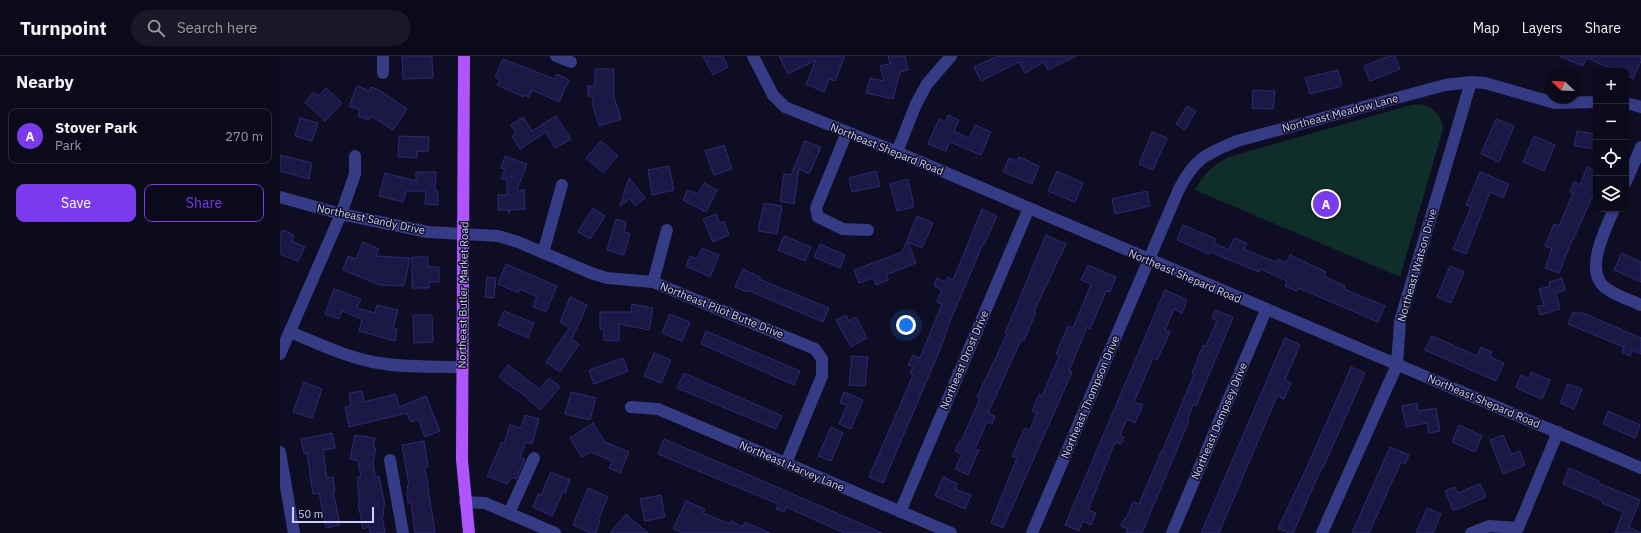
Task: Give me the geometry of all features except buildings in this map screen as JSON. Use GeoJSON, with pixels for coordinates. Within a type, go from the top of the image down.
{"type":"FeatureCollection","features":[{"type":"Feature","properties":{"kind":"main road","name":"Northeast Butler Market Road"},"geometry":{"type":"LineString","coordinates":[[464,56],[462,460],[469,533]]}},
{"type":"Feature","properties":{"kind":"street"},"geometry":{"type":"LineString","coordinates":[[382,56],[383,73]]}},
{"type":"Feature","properties":{"kind":"street"},"geometry":{"type":"LineString","coordinates":[[556,56],[571,62]]}},
{"type":"Feature","properties":{"kind":"street","name":"Northeast Shepard Road"},"geometry":{"type":"LineString","coordinates":[[753,56],[773,95],[786,107],[897,152],[1148,260],[1641,468]]}},
{"type":"Feature","properties":{"kind":"street"},"geometry":{"type":"LineString","coordinates":[[897,152],[916,104],[927,84],[951,56]]}},
{"type":"Feature","properties":{"kind":"street","name":"Northeast Meadow Lane"},"geometry":{"type":"LineString","coordinates":[[1148,260],[1189,170],[1206,155],[1237,141],[1445,85],[1471,82],[1485,83],[1555,103],[1593,102]]}},
{"type":"Feature","properties":{"kind":"street","name":"Northeast Watson Drive"},"geometry":{"type":"LineString","coordinates":[[1322,533],[1397,365],[1400,321],[1471,82]]}},
{"type":"Feature","properties":{"kind":"street"},"geometry":{"type":"LineString","coordinates":[[1629,104],[1641,107]]}},
{"type":"Feature","properties":{"kind":"street"},"geometry":{"type":"LineString","coordinates":[[848,132],[816,208],[818,217],[843,229],[868,230]]}},
{"type":"Feature","properties":{"kind":"street"},"geometry":{"type":"LineString","coordinates":[[1629,176],[1641,147]]}},
{"type":"Feature","properties":{"kind":"street"},"geometry":{"type":"LineString","coordinates":[[280,354],[341,214],[356,174],[355,156]]}},
{"type":"Feature","properties":{"kind":"street"},"geometry":{"type":"LineString","coordinates":[[543,253],[562,185]]}},
{"type":"Feature","properties":{"kind":"street","name":"Northeast Sandy Drive"},"geometry":{"type":"LineString","coordinates":[[280,198],[341,214],[428,232],[464,234]]}},
{"type":"Feature","properties":{"kind":"street","name":"Northeast Drost Drive"},"geometry":{"type":"LineString","coordinates":[[900,512],[1029,208]]}},
{"type":"Feature","properties":{"kind":"street"},"geometry":{"type":"LineString","coordinates":[[1613,212],[1598,246],[1596,272],[1599,280],[1606,288],[1641,305]]}},
{"type":"Feature","properties":{"kind":"street"},"geometry":{"type":"LineString","coordinates":[[653,282],[666,230]]}},
{"type":"Feature","properties":{"kind":"street","name":"Northeast Pilot Butte Drive"},"geometry":{"type":"LineString","coordinates":[[464,234],[498,236],[518,242],[591,273],[607,278],[653,282],[815,349],[822,359],[822,376],[786,463]]}},
{"type":"Feature","properties":{"kind":"street","name":"Northeast Thompson Drive"},"geometry":{"type":"LineString","coordinates":[[1032,533],[1148,260]]}},
{"type":"Feature","properties":{"kind":"street","name":"Northeast Dempsey Drive"},"geometry":{"type":"LineString","coordinates":[[1172,533],[1266,310]]}},
{"type":"Feature","properties":{"kind":"street"},"geometry":{"type":"LineString","coordinates":[[290,332],[349,355],[375,362],[462,367]]}},
{"type":"Feature","properties":{"kind":"street","name":"Northeast Harvey Lane"},"geometry":{"type":"LineString","coordinates":[[631,408],[658,409],[951,533]]}},
{"type":"Feature","properties":{"kind":"street"},"geometry":{"type":"LineString","coordinates":[[1471,533],[1488,526],[1519,530],[1558,432]]}},
{"type":"Feature","properties":{"kind":"street"},"geometry":{"type":"LineString","coordinates":[[280,452],[284,506],[294,533]]}},
{"type":"Feature","properties":{"kind":"street"},"geometry":{"type":"LineString","coordinates":[[509,513],[534,458]]}},
{"type":"Feature","properties":{"kind":"street"},"geometry":{"type":"LineString","coordinates":[[390,460],[403,533]]}},
{"type":"Feature","properties":{"kind":"street"},"geometry":{"type":"LineString","coordinates":[[465,502],[485,503],[554,533]]}},
{"type":"Feature","properties":{"kind":"green space"},"geometry":{"type":"Polygon","coordinates":[[[1421,104],[1430,107],[1439,116],[1443,129],[1400,277],[1195,190],[1201,179],[1209,170],[1229,157],[1411,105],[1421,104]]]}},
{"type":"Feature","properties":{"kind":"place","name":"Stover Park"},"geometry":{"type":"Point","coordinates":[1326,204]}}]}
